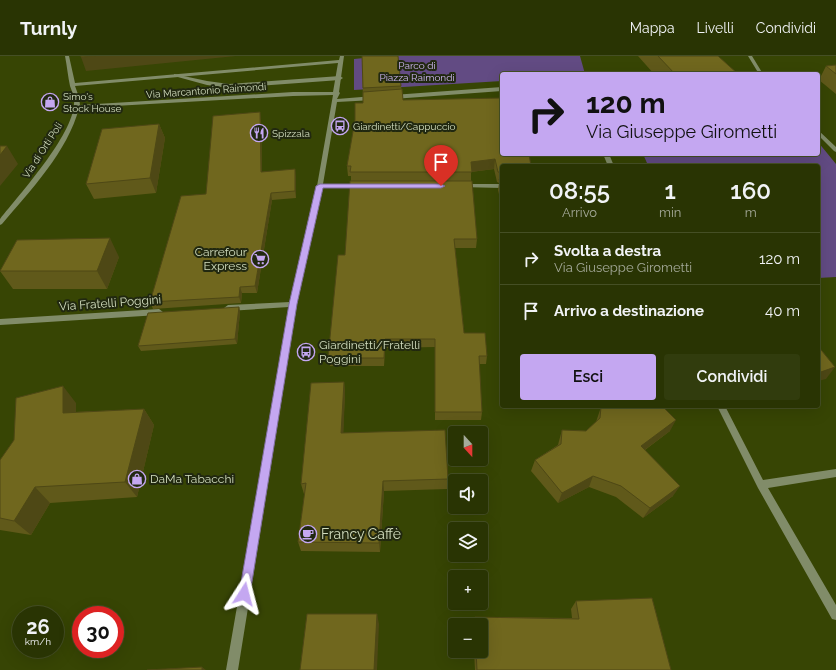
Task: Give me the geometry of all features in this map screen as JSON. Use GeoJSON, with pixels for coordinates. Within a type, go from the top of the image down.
{"type":"FeatureCollection","features":[{"type":"Feature","properties":{"kind":"street","name":"Via di Orti Poli"},"geometry":{"type":"LineString","coordinates":[[0,223],[29,188],[57,148],[71,124],[77,107],[77,93],[72,85],[67,56]]}},
{"type":"Feature","properties":{"kind":"street"},"geometry":{"type":"LineString","coordinates":[[750,56],[760,72]]}},
{"type":"Feature","properties":{"kind":"street","name":"Via Marcantonio Raimondi"},"geometry":{"type":"LineString","coordinates":[[72,85],[342,58]]}},
{"type":"Feature","properties":{"kind":"street"},"geometry":{"type":"LineString","coordinates":[[232,670],[293,304],[320,186],[340,78],[342,58]]}},
{"type":"Feature","properties":{"kind":"street","name":"Via Marcantonio Raimondi"},"geometry":{"type":"LineString","coordinates":[[176,75],[207,84],[229,86],[340,78]]}},
{"type":"Feature","properties":{"kind":"street","name":"Via Marcantonio Raimondi"},"geometry":{"type":"LineString","coordinates":[[77,107],[293,94],[336,97],[500,89]]}},
{"type":"Feature","properties":{"kind":"street"},"geometry":{"type":"LineString","coordinates":[[820,134],[836,150]]}},
{"type":"Feature","properties":{"kind":"street"},"geometry":{"type":"LineString","coordinates":[[320,186],[367,186]]}},
{"type":"Feature","properties":{"kind":"street"},"geometry":{"type":"LineString","coordinates":[[454,186],[500,186]]}},
{"type":"Feature","properties":{"kind":"street"},"geometry":{"type":"LineString","coordinates":[[223,308],[293,304]]}},
{"type":"Feature","properties":{"kind":"street","name":"Via Fratelli Poggini"},"geometry":{"type":"LineString","coordinates":[[0,322],[167,312]]}},
{"type":"Feature","properties":{"kind":"street"},"geometry":{"type":"LineString","coordinates":[[722,408],[761,485],[836,615]]}},
{"type":"Feature","properties":{"kind":"street"},"geometry":{"type":"LineString","coordinates":[[761,485],[836,473]]}},
{"type":"Feature","properties":{"kind":"green space","name":"Parco di Piazza Raimondi"},"geometry":{"type":"Polygon","coordinates":[[[384,56],[580,56],[584,72],[500,72],[500,81],[354,90],[354,59],[384,56]]]}},
{"type":"Feature","properties":{"kind":"green space"},"geometry":{"type":"Polygon","coordinates":[[[820,144],[836,164],[836,277],[820,278],[820,164],[633,164],[647,163],[644,156],[820,156],[820,144]]]}},
{"type":"Feature","properties":{"kind":"building"},"geometry":{"type":"Polygon","coordinates":[[[362,56],[398,56],[401,86],[363,88],[362,56]]]}},
{"type":"Feature","properties":{"kind":"building"},"geometry":{"type":"Polygon","coordinates":[[[658,56],[718,56],[736,72],[673,72],[658,56]]]}},
{"type":"Feature","properties":{"kind":"building"},"geometry":{"type":"Polygon","coordinates":[[[836,65],[836,74],[826,66],[836,65]]]}},
{"type":"Feature","properties":{"kind":"building"},"geometry":{"type":"Polygon","coordinates":[[[402,89],[403,100],[500,98],[500,156],[529,156],[531,164],[500,164],[500,172],[498,172],[495,159],[471,162],[472,172],[350,172],[351,166],[347,166],[355,120],[355,103],[363,103],[363,92],[402,89]]]}},
{"type":"Feature","properties":{"kind":"building"},"geometry":{"type":"Polygon","coordinates":[[[260,112],[261,172],[295,169],[295,191],[271,193],[255,286],[240,287],[239,297],[150,302],[181,196],[206,194],[213,116],[260,112]]]}},
{"type":"Feature","properties":{"kind":"building"},"geometry":{"type":"Polygon","coordinates":[[[159,124],[150,178],[86,184],[102,129],[159,124]]]}},
{"type":"Feature","properties":{"kind":"building"},"geometry":{"type":"Polygon","coordinates":[[[0,146],[7,146],[0,155],[0,146]]]}},
{"type":"Feature","properties":{"kind":"building"},"geometry":{"type":"Polygon","coordinates":[[[350,181],[472,181],[477,239],[454,239],[464,333],[485,333],[487,356],[479,356],[482,412],[435,412],[435,339],[385,339],[384,358],[328,358],[338,255],[345,255],[350,181]]]}},
{"type":"Feature","properties":{"kind":"building"},"geometry":{"type":"Polygon","coordinates":[[[110,238],[97,271],[0,271],[17,240],[110,238]]]}},
{"type":"Feature","properties":{"kind":"building"},"geometry":{"type":"Polygon","coordinates":[[[239,307],[235,339],[138,346],[148,313],[239,307]]]}},
{"type":"Feature","properties":{"kind":"building"},"geometry":{"type":"Polygon","coordinates":[[[820,348],[822,351],[835,367],[820,372],[820,348]]]}},
{"type":"Feature","properties":{"kind":"building"},"geometry":{"type":"Polygon","coordinates":[[[344,382],[341,433],[445,430],[448,479],[383,481],[379,543],[298,542],[306,483],[301,484],[311,383],[344,382]]]}},
{"type":"Feature","properties":{"kind":"building"},"geometry":{"type":"Polygon","coordinates":[[[63,386],[63,413],[144,409],[125,482],[35,487],[14,521],[0,518],[0,460],[14,440],[16,398],[63,386]]]}},
{"type":"Feature","properties":{"kind":"building"},"geometry":{"type":"Polygon","coordinates":[[[601,408],[664,408],[676,420],[641,446],[680,486],[650,508],[621,486],[593,476],[562,493],[535,460],[561,444],[562,430],[586,431],[600,418],[601,408]]]}},
{"type":"Feature","properties":{"kind":"building"},"geometry":{"type":"Polygon","coordinates":[[[652,598],[671,670],[477,670],[476,658],[488,658],[488,618],[475,617],[579,619],[576,601],[652,598]]]}},
{"type":"Feature","properties":{"kind":"building"},"geometry":{"type":"Polygon","coordinates":[[[307,614],[377,614],[374,670],[300,670],[307,614]]]}},
{"type":"Feature","properties":{"kind":"building"},"geometry":{"type":"Polygon","coordinates":[[[202,667],[202,670],[147,670],[202,667]]]}},
{"type":"Feature","properties":{"kind":"place","name":"Simo's Stock House"},"geometry":{"type":"Point","coordinates":[50,102]}},
{"type":"Feature","properties":{"kind":"place","name":"Giardinetti/Cappuccio"},"geometry":{"type":"Point","coordinates":[340,126]}},
{"type":"Feature","properties":{"kind":"place","name":"Spizzala"},"geometry":{"type":"Point","coordinates":[259,133]}},
{"type":"Feature","properties":{"kind":"place","name":"Carrefour Express"},"geometry":{"type":"Point","coordinates":[260,259]}},
{"type":"Feature","properties":{"kind":"place","name":"Giardinetti/Fratelli Poggini"},"geometry":{"type":"Point","coordinates":[306,352]}},
{"type":"Feature","properties":{"kind":"place","name":"DaMa Tabacchi"},"geometry":{"type":"Point","coordinates":[137,479]}},
{"type":"Feature","properties":{"kind":"place","name":"Francy Caffè"},"geometry":{"type":"Point","coordinates":[308,534]}},
{"type":"Feature","properties":{"kind":"route"},"geometry":{"type":"LineString","coordinates":[[244,594],[293,304],[320,186],[441,186]]}}]}
